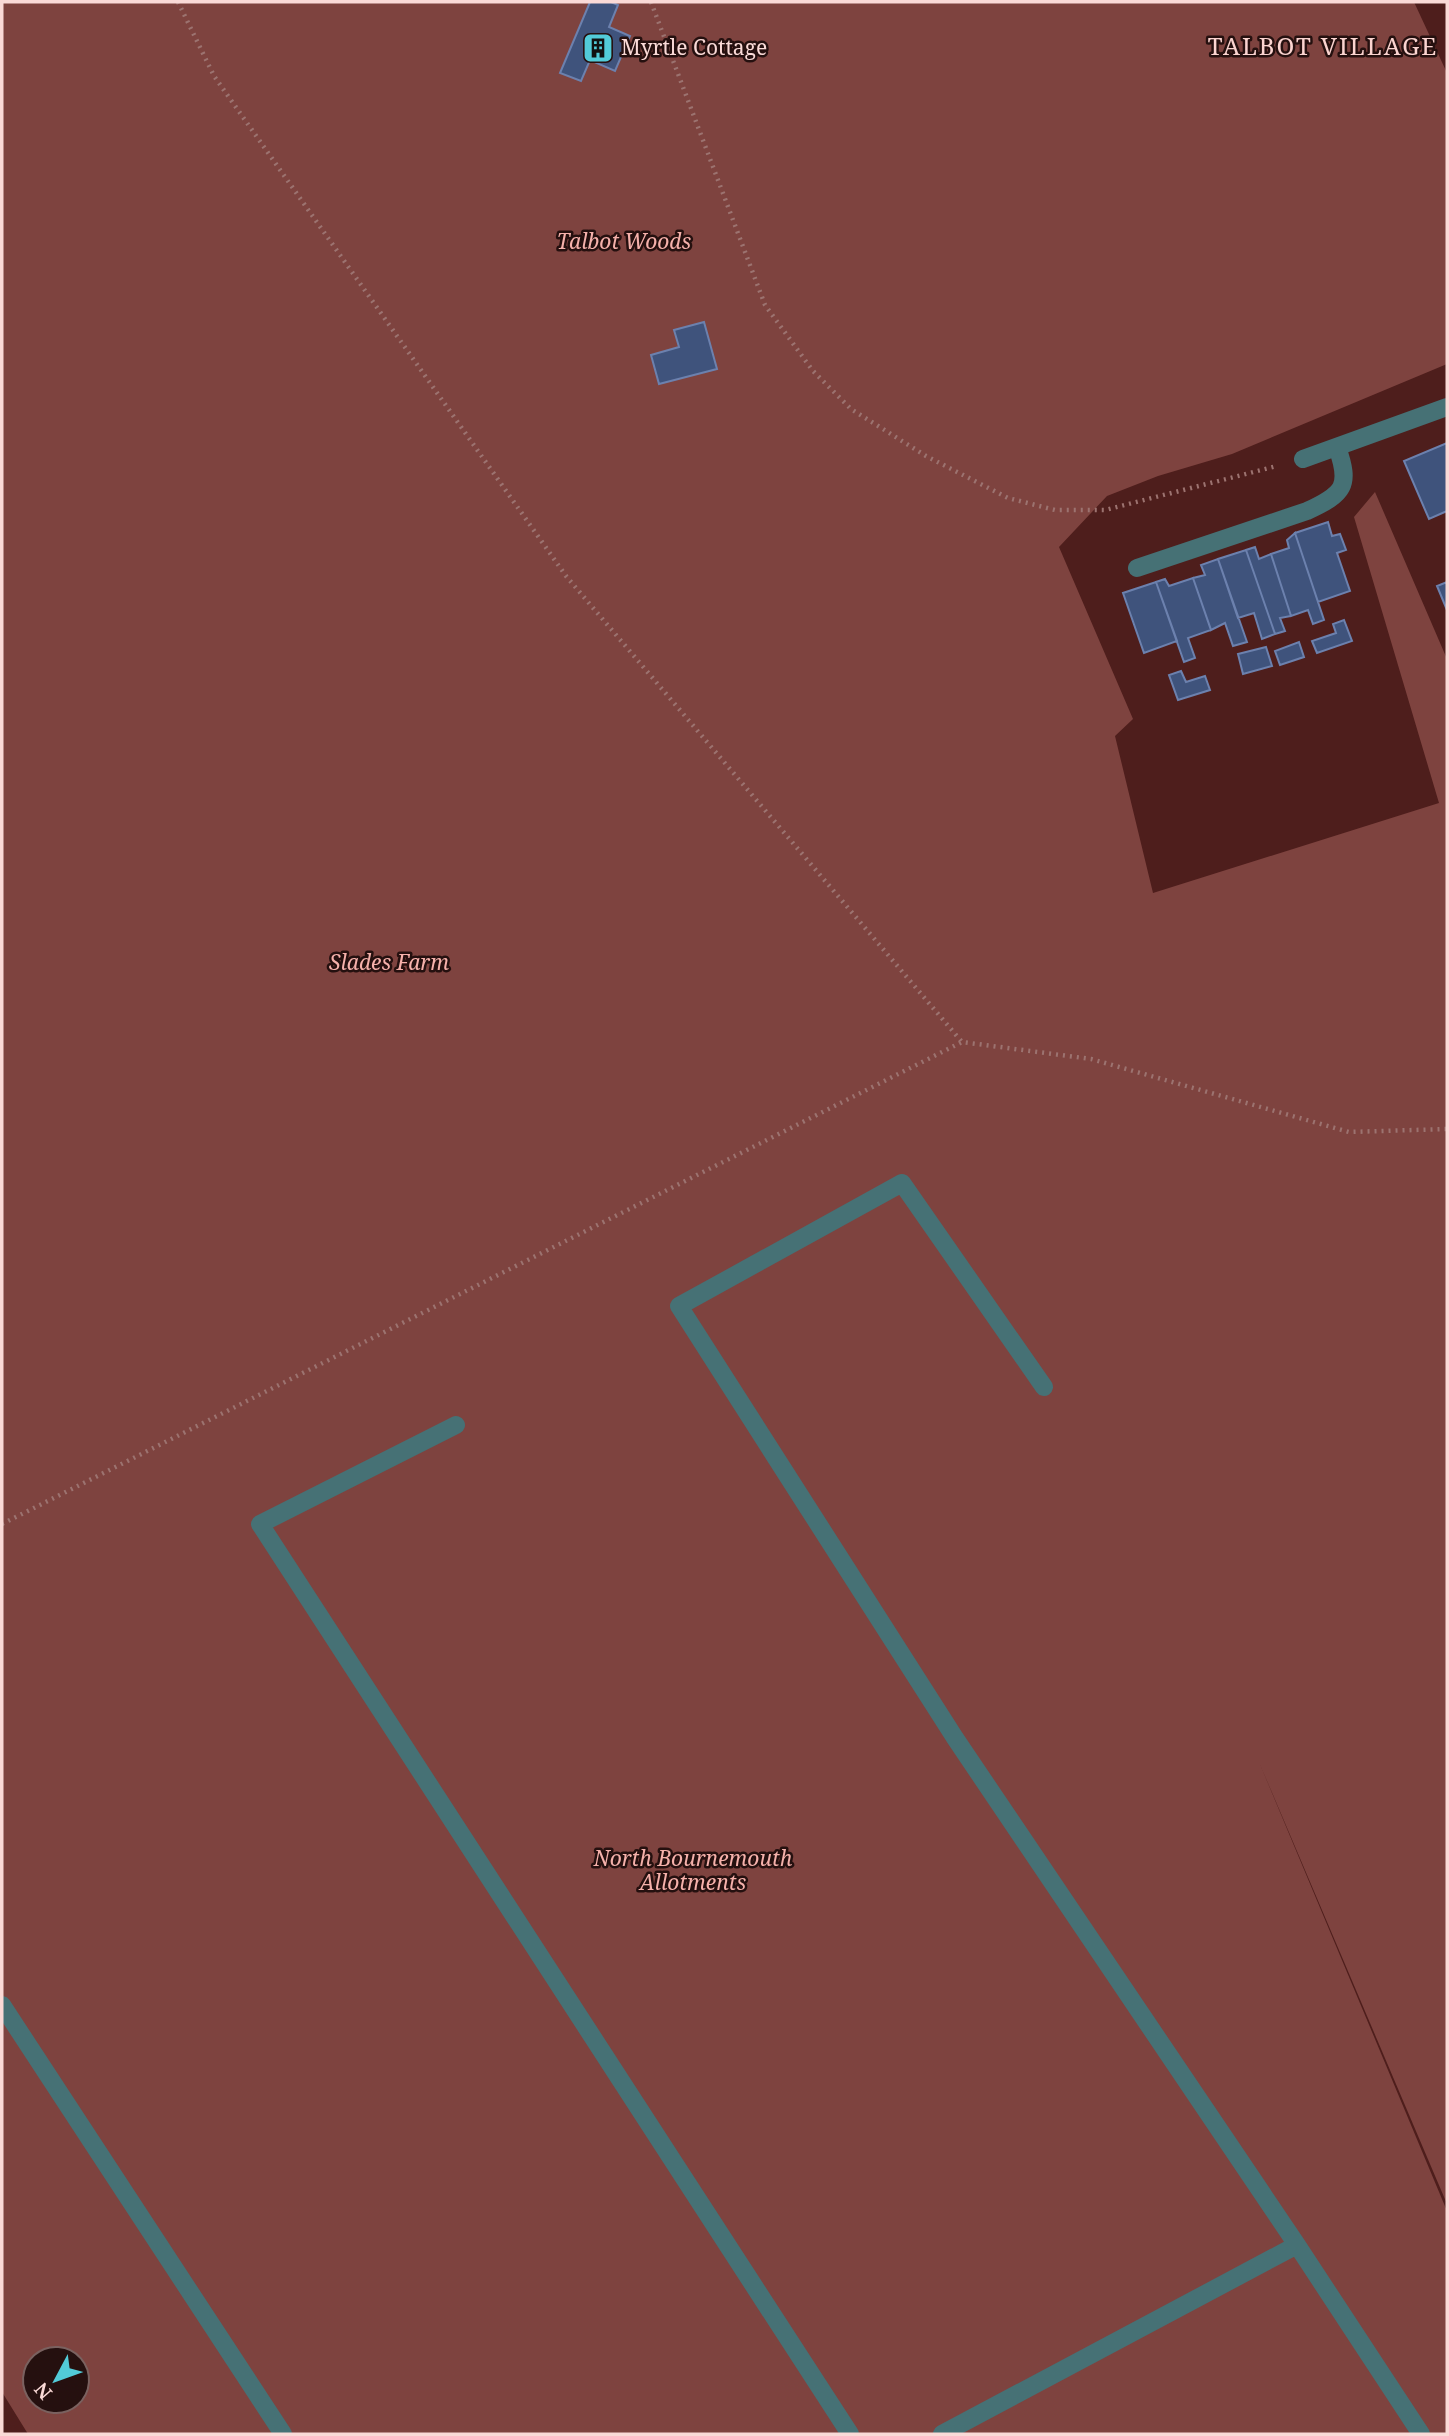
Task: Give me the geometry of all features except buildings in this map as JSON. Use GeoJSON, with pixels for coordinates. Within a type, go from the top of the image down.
{"type":"FeatureCollection","features":[{"type":"Feature","properties":{"kind":"lane"},"geometry":{"type":"LineString","coordinates":[[1303,459],[1447,407]]}},
{"type":"Feature","properties":{"kind":"lane"},"geometry":{"type":"LineString","coordinates":[[1137,568],[1330,501],[1344,480],[1345,469],[1337,447]]}},
{"type":"Feature","properties":{"kind":"lane"},"geometry":{"type":"LineString","coordinates":[[1044,1387],[902,1183],[678,1306],[955,1738],[1297,2245],[1420,2434]]}},
{"type":"Feature","properties":{"kind":"lane"},"geometry":{"type":"LineString","coordinates":[[456,1425],[260,1524],[850,2434]]}},
{"type":"Feature","properties":{"kind":"lane"},"geometry":{"type":"LineString","coordinates":[[2,2005],[283,2434]]}},
{"type":"Feature","properties":{"kind":"lane"},"geometry":{"type":"LineString","coordinates":[[942,2434],[1297,2245]]}},
{"type":"Feature","properties":{"kind":"path"},"geometry":{"type":"LineString","coordinates":[[178,2],[214,76],[566,576],[962,1042]]}},
{"type":"Feature","properties":{"kind":"path"},"geometry":{"type":"LineString","coordinates":[[651,2],[765,306],[813,371],[851,409],[926,456],[1009,498],[1055,510],[1105,510],[1303,459]]}},
{"type":"Feature","properties":{"kind":"path"},"geometry":{"type":"LineString","coordinates":[[2,1524],[962,1042],[1091,1059],[1349,1132],[1447,1129]]}},
{"type":"Feature","properties":{"kind":"green space"},"geometry":{"type":"Polygon","coordinates":[[[2,2],[1414,2],[1447,73],[1447,364],[1232,454],[1158,476],[1107,496],[1059,547],[1133,719],[1115,736],[1153,893],[1439,803],[1354,517],[1375,492],[1447,659],[1447,2204],[1259,1762],[1447,2211],[1447,2434],[28,2434],[2,2392],[2,2]]]}},
{"type":"Feature","properties":{"kind":"place","name":"Myrtle Cottage"},"geometry":{"type":"Point","coordinates":[598,48]}},
{"type":"Feature","properties":{"kind":"district","name":"TALBOT VILLAGE"},"geometry":{"type":"Point","coordinates":[1323,47]}},
{"type":"Feature","properties":{"kind":"park label","name":"Talbot Woods"},"geometry":{"type":"Point","coordinates":[624,242]}},
{"type":"Feature","properties":{"kind":"park label","name":"Slades Farm"},"geometry":{"type":"Point","coordinates":[389,963]}},
{"type":"Feature","properties":{"kind":"park label","name":"North Bournemouth Allotments"},"geometry":{"type":"Point","coordinates":[693,1871]}}]}
